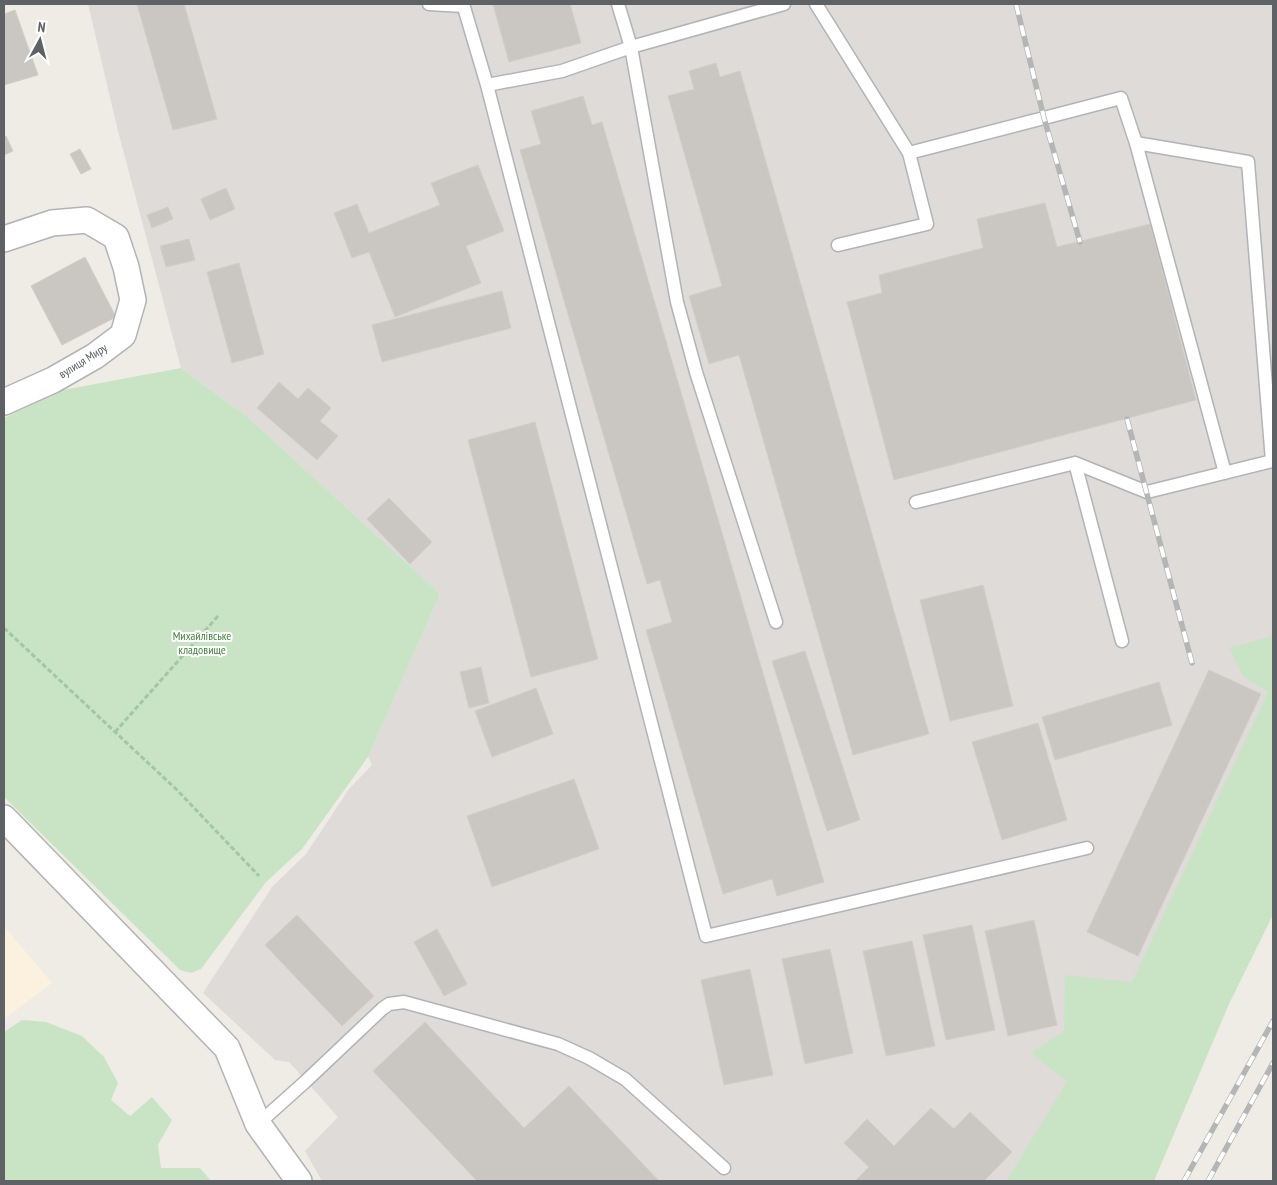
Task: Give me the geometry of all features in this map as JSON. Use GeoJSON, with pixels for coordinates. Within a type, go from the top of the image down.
{"type":"FeatureCollection","features":[{"type":"Feature","properties":{"kind":"street","name":"вулиця Миру"},"geometry":{"type":"LineString","coordinates":[[4,239],[52,223],[88,220],[116,237],[126,267],[132,300],[123,334],[95,356],[53,380],[4,402]]}},
{"type":"Feature","properties":{"kind":"street"},"geometry":{"type":"LineString","coordinates":[[4,818],[227,1048],[258,1124],[299,1181]]}},
{"type":"Feature","properties":{"kind":"lane"},"geometry":{"type":"LineString","coordinates":[[429,4],[463,5],[487,85],[706,936],[1087,848]]}},
{"type":"Feature","properties":{"kind":"lane"},"geometry":{"type":"LineString","coordinates":[[618,4],[631,47],[677,302],[696,372],[776,622]]}},
{"type":"Feature","properties":{"kind":"lane"},"geometry":{"type":"LineString","coordinates":[[487,85],[562,71],[631,47],[756,8],[784,4]]}},
{"type":"Feature","properties":{"kind":"lane"},"geometry":{"type":"LineString","coordinates":[[816,4],[909,152],[927,224],[838,245]]}},
{"type":"Feature","properties":{"kind":"lane"},"geometry":{"type":"LineString","coordinates":[[909,152],[1122,98],[1136,143],[1225,473]]}},
{"type":"Feature","properties":{"kind":"lane"},"geometry":{"type":"LineString","coordinates":[[916,502],[1075,462],[1147,492],[1272,461],[1248,162],[1136,143]]}},
{"type":"Feature","properties":{"kind":"lane"},"geometry":{"type":"LineString","coordinates":[[1075,462],[1122,641]]}},
{"type":"Feature","properties":{"kind":"lane"},"geometry":{"type":"LineString","coordinates":[[258,1124],[382,1009],[389,1004],[404,1002],[558,1044],[589,1058],[625,1078],[724,1168]]}},
{"type":"Feature","properties":{"kind":"path"},"geometry":{"type":"LineString","coordinates":[[115,732],[218,616]]}},
{"type":"Feature","properties":{"kind":"path"},"geometry":{"type":"LineString","coordinates":[[4,628],[177,790],[259,876]]}},
{"type":"Feature","properties":{"kind":"shaded area"},"geometry":{"type":"Polygon","coordinates":[[[88,4],[1273,4],[1273,757],[1061,1181],[322,1181],[305,1151],[338,1117],[289,1062],[275,1060],[203,993],[272,887],[306,854],[349,789],[372,765],[368,757],[440,594],[249,418],[181,368],[118,131],[88,4]]]}},
{"type":"Feature","properties":{"kind":"shaded area"},"geometry":{"type":"Polygon","coordinates":[[[4,926],[52,983],[4,1019],[4,926]]]}},
{"type":"Feature","properties":{"kind":"green space","name":"Михайлівське кладовище"},"geometry":{"type":"Polygon","coordinates":[[[181,368],[249,418],[440,594],[368,757],[302,849],[266,882],[201,969],[191,973],[180,970],[4,797],[4,418],[63,390],[181,368]]]}},
{"type":"Feature","properties":{"kind":"green space"},"geometry":{"type":"Polygon","coordinates":[[[1273,627],[1273,915],[1229,1004],[1154,1181],[1006,1181],[1067,1082],[1031,1053],[1064,1031],[1065,975],[1132,982],[1268,692],[1243,676],[1229,648],[1271,636],[1273,627]]]}},
{"type":"Feature","properties":{"kind":"green space"},"geometry":{"type":"Polygon","coordinates":[[[22,1020],[46,1022],[82,1036],[104,1057],[118,1083],[111,1100],[130,1116],[152,1097],[172,1120],[158,1145],[161,1168],[200,1168],[211,1181],[4,1181],[4,1032],[22,1020]]]}},
{"type":"Feature","properties":{"kind":"building"},"geometry":{"type":"Polygon","coordinates":[[[137,4],[184,4],[217,119],[173,130],[137,4]]]}},
{"type":"Feature","properties":{"kind":"building"},"geometry":{"type":"Polygon","coordinates":[[[493,4],[570,4],[581,43],[509,62],[493,4]]]}},
{"type":"Feature","properties":{"kind":"building"},"geometry":{"type":"Polygon","coordinates":[[[15,10],[38,75],[4,85],[4,14],[15,10]]]}},
{"type":"Feature","properties":{"kind":"building"},"geometry":{"type":"Polygon","coordinates":[[[716,63],[720,77],[740,71],[929,734],[853,755],[739,355],[709,364],[689,296],[722,286],[668,96],[694,89],[689,71],[716,63]]]}},
{"type":"Feature","properties":{"kind":"building"},"geometry":{"type":"Polygon","coordinates":[[[583,96],[592,125],[602,122],[824,882],[777,896],[772,879],[723,894],[646,630],[672,622],[660,580],[647,584],[520,150],[541,144],[531,111],[583,96]]]}},
{"type":"Feature","properties":{"kind":"building"},"geometry":{"type":"Polygon","coordinates":[[[6,136],[13,151],[4,155],[4,137],[6,136]]]}},
{"type":"Feature","properties":{"kind":"building"},"geometry":{"type":"Polygon","coordinates":[[[80,149],[91,169],[81,174],[70,154],[80,149]]]}},
{"type":"Feature","properties":{"kind":"building"},"geometry":{"type":"Polygon","coordinates":[[[478,165],[504,231],[466,246],[481,283],[395,317],[369,252],[352,258],[334,213],[357,204],[369,233],[440,205],[431,183],[478,165]]]}},
{"type":"Feature","properties":{"kind":"building"},"geometry":{"type":"Polygon","coordinates":[[[226,188],[235,209],[210,220],[201,199],[226,188]]]}},
{"type":"Feature","properties":{"kind":"building"},"geometry":{"type":"Polygon","coordinates":[[[1045,203],[1057,247],[1150,224],[1196,400],[894,480],[847,302],[882,293],[879,275],[983,248],[977,219],[1045,203]]]}},
{"type":"Feature","properties":{"kind":"building"},"geometry":{"type":"Polygon","coordinates":[[[168,207],[173,219],[152,228],[147,215],[168,207]]]}},
{"type":"Feature","properties":{"kind":"building"},"geometry":{"type":"Polygon","coordinates":[[[189,239],[195,260],[166,267],[160,246],[189,239]]]}},
{"type":"Feature","properties":{"kind":"building"},"geometry":{"type":"Polygon","coordinates":[[[85,257],[116,317],[62,345],[31,286],[85,257]]]}},
{"type":"Feature","properties":{"kind":"building"},"geometry":{"type":"Polygon","coordinates":[[[239,263],[264,354],[232,363],[207,272],[239,263]]]}},
{"type":"Feature","properties":{"kind":"building"},"geometry":{"type":"Polygon","coordinates":[[[502,291],[511,328],[382,362],[372,325],[502,291]]]}},
{"type":"Feature","properties":{"kind":"building"},"geometry":{"type":"Polygon","coordinates":[[[279,382],[298,399],[308,388],[331,408],[320,421],[338,436],[317,460],[257,408],[279,382]]]}},
{"type":"Feature","properties":{"kind":"building"},"geometry":{"type":"Polygon","coordinates":[[[535,422],[598,659],[531,677],[468,440],[535,422]]]}},
{"type":"Feature","properties":{"kind":"building"},"geometry":{"type":"Polygon","coordinates":[[[389,498],[432,542],[410,564],[367,519],[389,498]]]}},
{"type":"Feature","properties":{"kind":"building"},"geometry":{"type":"Polygon","coordinates":[[[983,585],[1013,706],[950,721],[920,600],[983,585]]]}},
{"type":"Feature","properties":{"kind":"building"},"geometry":{"type":"Polygon","coordinates":[[[805,651],[860,820],[827,831],[772,661],[805,651]]]}},
{"type":"Feature","properties":{"kind":"building"},"geometry":{"type":"Polygon","coordinates":[[[481,667],[489,703],[469,708],[460,672],[481,667]]]}},
{"type":"Feature","properties":{"kind":"building"},"geometry":{"type":"Polygon","coordinates":[[[1209,670],[1261,694],[1138,956],[1087,932],[1209,670]]]}},
{"type":"Feature","properties":{"kind":"building"},"geometry":{"type":"Polygon","coordinates":[[[1159,682],[1172,725],[1055,760],[1042,717],[1159,682]]]}},
{"type":"Feature","properties":{"kind":"building"},"geometry":{"type":"Polygon","coordinates":[[[536,688],[553,734],[492,757],[475,711],[536,688]]]}},
{"type":"Feature","properties":{"kind":"building"},"geometry":{"type":"Polygon","coordinates":[[[1038,723],[1067,820],[1002,840],[972,742],[1038,723]]]}},
{"type":"Feature","properties":{"kind":"building"},"geometry":{"type":"Polygon","coordinates":[[[574,779],[599,849],[492,887],[467,816],[574,779]]]}},
{"type":"Feature","properties":{"kind":"building"},"geometry":{"type":"Polygon","coordinates":[[[297,915],[374,996],[342,1026],[265,945],[297,915]]]}},
{"type":"Feature","properties":{"kind":"building"},"geometry":{"type":"Polygon","coordinates":[[[1034,920],[1057,1025],[1008,1036],[985,931],[1034,920]]]}},
{"type":"Feature","properties":{"kind":"building"},"geometry":{"type":"Polygon","coordinates":[[[972,925],[995,1030],[946,1040],[923,935],[972,925]]]}},
{"type":"Feature","properties":{"kind":"building"},"geometry":{"type":"Polygon","coordinates":[[[437,929],[467,984],[444,996],[414,942],[437,929]]]}},
{"type":"Feature","properties":{"kind":"building"},"geometry":{"type":"Polygon","coordinates":[[[912,941],[935,1046],[886,1056],[863,951],[912,941]]]}},
{"type":"Feature","properties":{"kind":"building"},"geometry":{"type":"Polygon","coordinates":[[[830,949],[853,1053],[805,1064],[782,959],[830,949]]]}},
{"type":"Feature","properties":{"kind":"building"},"geometry":{"type":"Polygon","coordinates":[[[750,969],[773,1075],[724,1085],[701,980],[750,969]]]}},
{"type":"Feature","properties":{"kind":"building"},"geometry":{"type":"Polygon","coordinates":[[[425,1022],[524,1128],[569,1086],[659,1181],[477,1181],[373,1071],[425,1022]]]}},
{"type":"Feature","properties":{"kind":"building"},"geometry":{"type":"Polygon","coordinates":[[[931,1108],[954,1129],[970,1112],[1012,1152],[984,1181],[855,1181],[869,1167],[844,1143],[867,1119],[894,1146],[931,1108]]]}},
{"type":"Feature","properties":{"kind":"railway"},"geometry":{"type":"LineString","coordinates":[[1016,4],[1044,118],[1080,242]]}},
{"type":"Feature","properties":{"kind":"railway"},"geometry":{"type":"LineString","coordinates":[[1127,419],[1192,663]]}},
{"type":"Feature","properties":{"kind":"railway"},"geometry":{"type":"LineString","coordinates":[[1184,1181],[1273,1021]]}},
{"type":"Feature","properties":{"kind":"railway"},"geometry":{"type":"LineString","coordinates":[[1208,1181],[1273,1063]]}}]}
